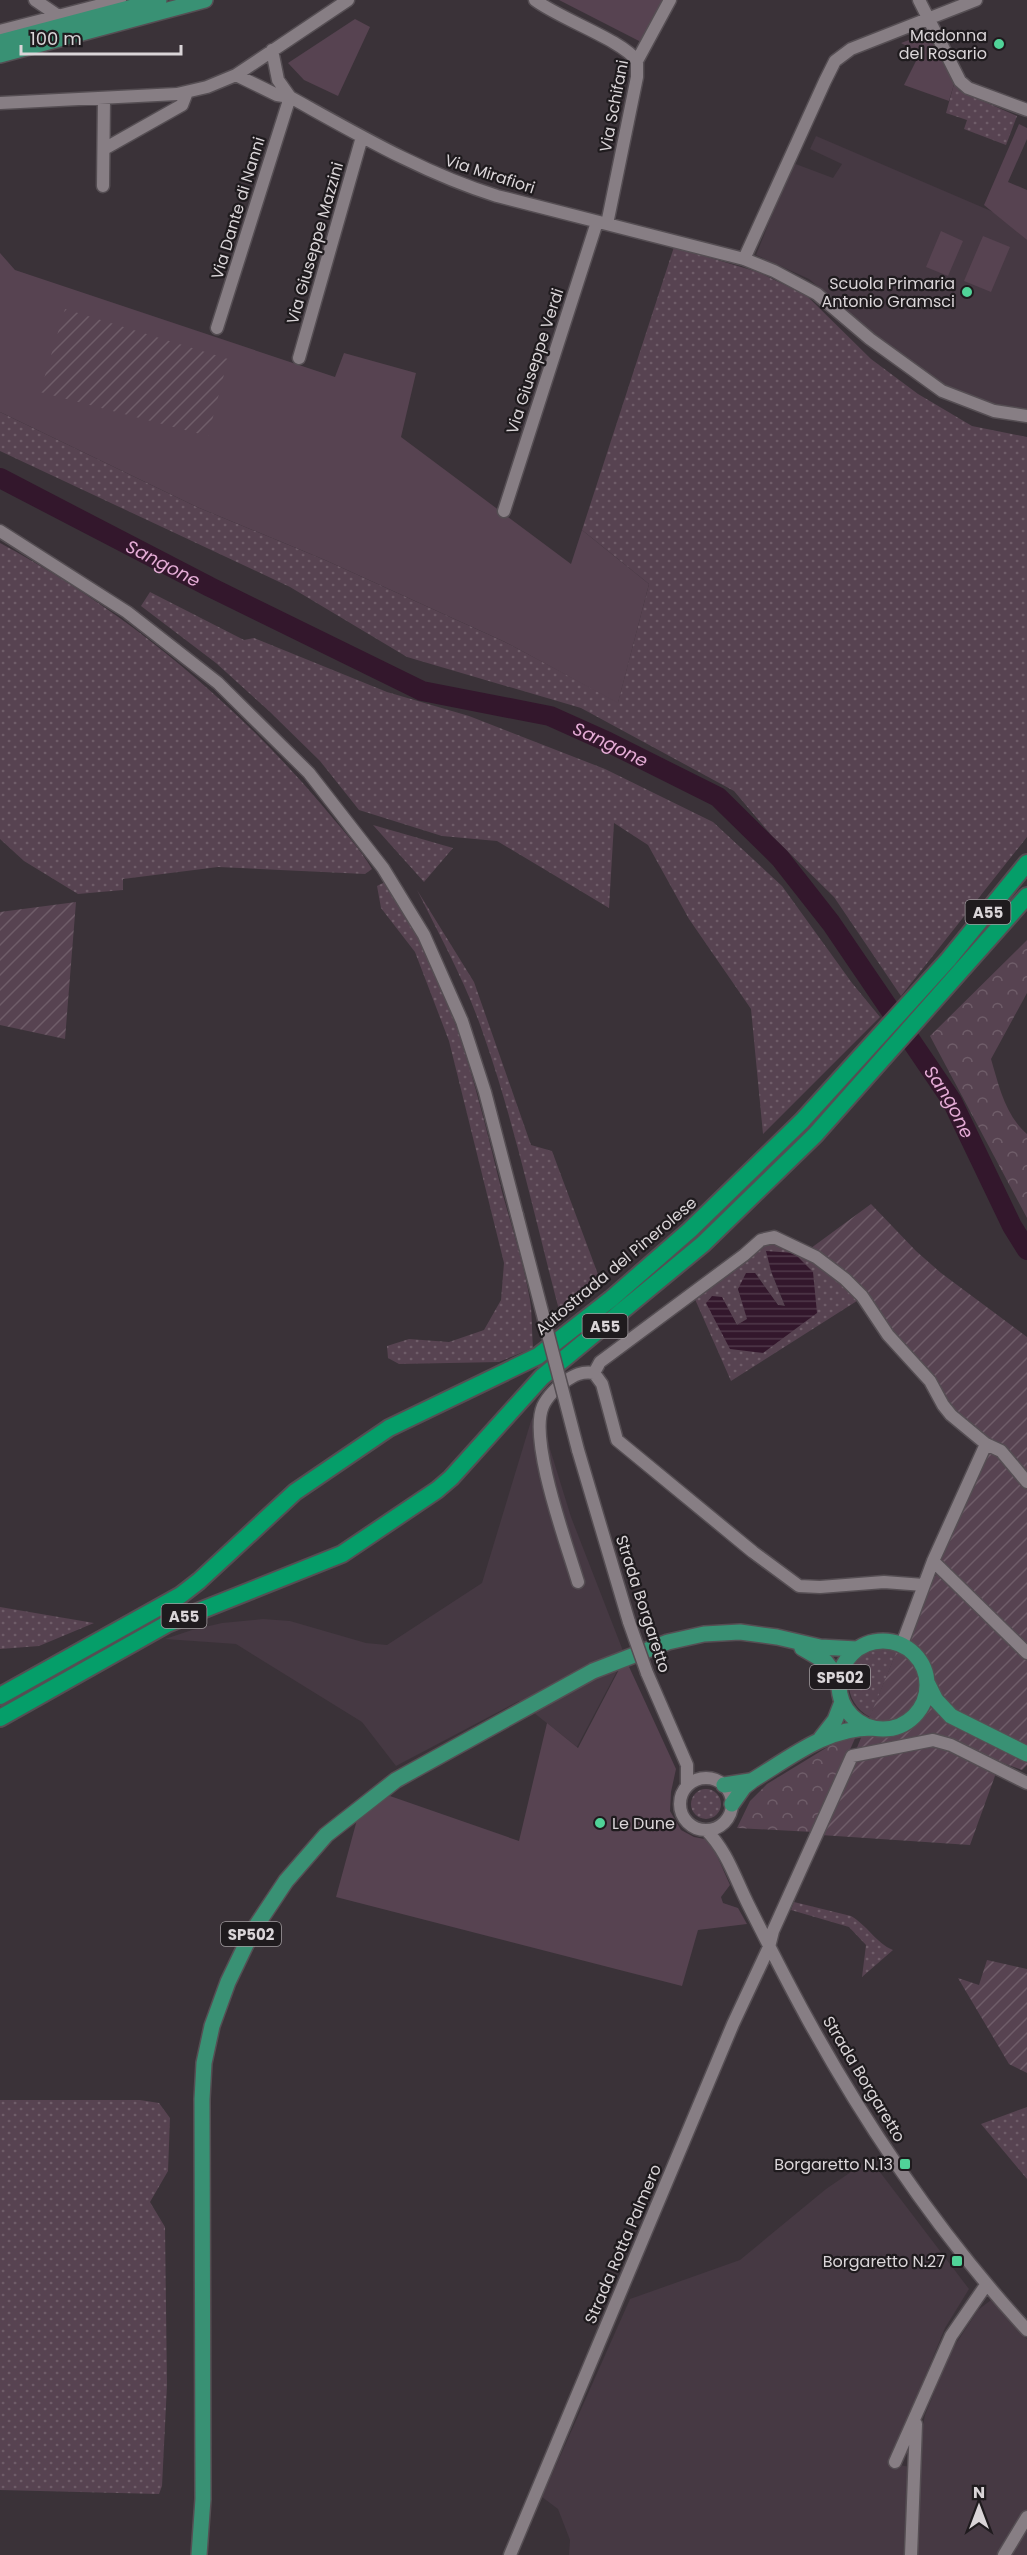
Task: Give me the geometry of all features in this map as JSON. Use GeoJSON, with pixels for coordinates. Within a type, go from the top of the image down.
{"type":"FeatureCollection","features":[{"type":"Feature","properties":{"kind":"highway","name":"Autostrada del Pinerolese"},"geometry":{"type":"LineString","coordinates":[[0,1696],[181,1595],[296,1492],[389,1428],[538,1356],[611,1299],[690,1230],[802,1121],[948,960],[1027,863]]}},
{"type":"Feature","properties":{"kind":"highway","name":"A55"},"geometry":{"type":"LineString","coordinates":[[0,1718],[166,1624],[342,1554],[452,1478],[542,1377],[703,1244],[815,1135],[1027,896]]}},
{"type":"Feature","properties":{"kind":"main road"},"geometry":{"type":"LineString","coordinates":[[0,42],[159,0]]}},
{"type":"Feature","properties":{"kind":"main road"},"geometry":{"type":"LineString","coordinates":[[0,55],[206,0]]}},
{"type":"Feature","properties":{"kind":"main road","name":"SP502"},"geometry":{"type":"LineString","coordinates":[[199,2555],[203,2499],[202,2099],[204,2063],[212,2026],[228,1982],[252,1932],[286,1881],[326,1835],[396,1780],[593,1671],[628,1656],[668,1642],[704,1634],[740,1632],[777,1637],[820,1647],[857,1649]]}},
{"type":"Feature","properties":{"kind":"main road","name":"SP502"},"geometry":{"type":"LineString","coordinates":[[777,1637],[819,1656],[831,1667],[839,1679],[842,1702],[859,1722],[875,1728]]}},
{"type":"Feature","properties":{"kind":"main road","name":"SP502"},"geometry":{"type":"LineString","coordinates":[[839,1679],[848,1657],[857,1649],[878,1641],[902,1644]]}},
{"type":"Feature","properties":{"kind":"main road"},"geometry":{"type":"LineString","coordinates":[[902,1644],[920,1660],[936,1700],[951,1716],[1027,1754]]}},
{"type":"Feature","properties":{"kind":"main road"},"geometry":{"type":"LineString","coordinates":[[907,1722],[920,1709],[928,1684]]}},
{"type":"Feature","properties":{"kind":"main road"},"geometry":{"type":"LineString","coordinates":[[821,1738],[835,1720],[842,1702]]}},
{"type":"Feature","properties":{"kind":"main road"},"geometry":{"type":"LineString","coordinates":[[732,1804],[744,1787],[753,1780],[821,1738],[848,1729],[886,1729],[922,1716],[951,1716]]}},
{"type":"Feature","properties":{"kind":"main road"},"geometry":{"type":"LineString","coordinates":[[724,1785],[753,1780]]}},
{"type":"Feature","properties":{"kind":"street"},"geometry":{"type":"LineString","coordinates":[[35,0],[57,15]]}},
{"type":"Feature","properties":{"kind":"street"},"geometry":{"type":"LineString","coordinates":[[0,31],[120,0]]}},
{"type":"Feature","properties":{"kind":"street"},"geometry":{"type":"LineString","coordinates":[[0,103],[104,99],[188,92],[236,75],[348,0]]}},
{"type":"Feature","properties":{"kind":"street"},"geometry":{"type":"LineString","coordinates":[[535,0],[548,10],[623,48],[637,61]]}},
{"type":"Feature","properties":{"kind":"street","name":"Via Schifani"},"geometry":{"type":"LineString","coordinates":[[602,223],[638,77],[637,61],[670,0]]}},
{"type":"Feature","properties":{"kind":"street"},"geometry":{"type":"LineString","coordinates":[[920,0],[960,81],[968,88],[1027,110]]}},
{"type":"Feature","properties":{"kind":"street"},"geometry":{"type":"LineString","coordinates":[[744,259],[835,61],[850,49],[976,0]]}},
{"type":"Feature","properties":{"kind":"street"},"geometry":{"type":"LineString","coordinates":[[272,50],[278,80],[290,97]]}},
{"type":"Feature","properties":{"kind":"street","name":"Via Mirafiori"},"geometry":{"type":"LineString","coordinates":[[236,75],[278,96],[290,97],[422,168],[465,186],[744,259],[774,271],[817,294],[870,339],[942,391],[994,411],[1027,416]]}},
{"type":"Feature","properties":{"kind":"street"},"geometry":{"type":"LineString","coordinates":[[104,149],[182,105],[188,92]]}},
{"type":"Feature","properties":{"kind":"street","name":"Via Dante di Nanni"},"geometry":{"type":"LineString","coordinates":[[217,328],[290,97]]}},
{"type":"Feature","properties":{"kind":"street"},"geometry":{"type":"LineString","coordinates":[[103,186],[104,99]]}},
{"type":"Feature","properties":{"kind":"street","name":"Via Giuseppe Mazzini"},"geometry":{"type":"LineString","coordinates":[[299,358],[362,137]]}},
{"type":"Feature","properties":{"kind":"street","name":"Via Giuseppe Verdi"},"geometry":{"type":"LineString","coordinates":[[504,511],[602,223]]}},
{"type":"Feature","properties":{"kind":"street","name":"Strada Borgaretto"},"geometry":{"type":"LineString","coordinates":[[0,531],[127,612],[218,683],[309,773],[383,868],[424,935],[462,1021],[485,1092],[578,1450],[629,1622],[647,1672],[687,1765],[700,1778]]}},
{"type":"Feature","properties":{"kind":"street"},"geometry":{"type":"LineString","coordinates":[[594,1373],[600,1362],[761,1240],[774,1237],[816,1257],[856,1291],[888,1335],[930,1382],[943,1405],[976,1437],[1001,1451],[1027,1482]]}},
{"type":"Feature","properties":{"kind":"street"},"geometry":{"type":"LineString","coordinates":[[578,1582],[542,1454],[540,1420],[543,1406],[560,1386],[576,1374],[586,1372],[594,1373],[602,1384],[616,1440],[799,1586],[820,1587],[884,1582],[924,1585]]}},
{"type":"Feature","properties":{"kind":"street"},"geometry":{"type":"LineString","coordinates":[[902,1644],[933,1562],[986,1444]]}},
{"type":"Feature","properties":{"kind":"street"},"geometry":{"type":"LineString","coordinates":[[933,1562],[1027,1653]]}},
{"type":"Feature","properties":{"kind":"street","name":"Strada Rotta Palmero"},"geometry":{"type":"LineString","coordinates":[[510,2555],[733,2024],[852,1756],[933,1740],[951,1745],[1027,1783]]}},
{"type":"Feature","properties":{"kind":"street","name":"Strada Borgaretto"},"geometry":{"type":"LineString","coordinates":[[687,1765],[687,1785]]}},
{"type":"Feature","properties":{"kind":"street"},"geometry":{"type":"LineString","coordinates":[[700,1778],[710,1778],[724,1785],[730,1794],[732,1804],[730,1814],[724,1823],[705,1830],[690,1825],[681,1814],[680,1797],[687,1785],[700,1778]]}},
{"type":"Feature","properties":{"kind":"street","name":"Strada Borgaretto"},"geometry":{"type":"LineString","coordinates":[[724,1823],[726,1854]]}},
{"type":"Feature","properties":{"kind":"street","name":"Strada Borgaretto"},"geometry":{"type":"LineString","coordinates":[[705,1830],[726,1854],[769,1947],[840,2078],[904,2176],[986,2285],[1027,2330]]}},
{"type":"Feature","properties":{"kind":"street"},"geometry":{"type":"LineString","coordinates":[[895,2462],[951,2336],[986,2285]]}},
{"type":"Feature","properties":{"kind":"street"},"geometry":{"type":"LineString","coordinates":[[911,2555],[916,2417]]}},
{"type":"Feature","properties":{"kind":"street"},"geometry":{"type":"LineString","coordinates":[[1004,2555],[1027,2517]]}},
{"type":"Feature","properties":{"kind":"shaded area"},"geometry":{"type":"Polygon","coordinates":[[[816,136],[998,214],[1027,240],[1027,409],[991,406],[944,387],[885,343],[809,279],[756,255],[793,163],[833,178],[842,164],[810,149],[816,136]]]}},
{"type":"Feature","properties":{"kind":"shaded area"},"geometry":{"type":"Polygon","coordinates":[[[766,1251],[794,1253],[813,1272],[817,1313],[763,1353],[730,1349],[706,1303],[712,1296],[722,1297],[737,1325],[747,1319],[738,1289],[746,1273],[755,1273],[778,1305],[785,1306],[771,1271],[766,1251]]]}},
{"type":"Feature","properties":{"kind":"shaded area"},"geometry":{"type":"Polygon","coordinates":[[[545,1391],[548,1405],[546,1428],[550,1449],[571,1517],[625,1656],[577,1747],[519,1701],[396,1766],[362,1722],[236,1644],[165,1639],[222,1623],[263,1619],[290,1621],[366,1643],[387,1645],[482,1583],[531,1421],[545,1391]]]}},
{"type":"Feature","properties":{"kind":"shaded area"},"geometry":{"type":"Polygon","coordinates":[[[870,2159],[969,2289],[945,2328],[891,2459],[899,2465],[911,2467],[907,2555],[569,2555],[570,2540],[558,2509],[542,2497],[630,2299],[740,2260],[826,2189],[870,2159]]]}},
{"type":"Feature","properties":{"kind":"shaded area"},"geometry":{"type":"Polygon","coordinates":[[[991,2300],[1027,2339],[1027,2555],[917,2555],[922,2430],[925,2415],[951,2351],[978,2310],[991,2300]]]}},
{"type":"Feature","properties":{"kind":"green space"},"geometry":{"type":"Polygon","coordinates":[[[559,0],[664,0],[641,42],[559,0]]]}},
{"type":"Feature","properties":{"kind":"green space"},"geometry":{"type":"Polygon","coordinates":[[[355,19],[370,27],[338,96],[304,80],[288,63],[355,19]]]}},
{"type":"Feature","properties":{"kind":"green space"},"geometry":{"type":"Polygon","coordinates":[[[930,32],[954,84],[949,101],[904,85],[920,53],[901,43],[930,32]]]}},
{"type":"Feature","properties":{"kind":"green space"},"geometry":{"type":"Polygon","coordinates":[[[954,84],[960,91],[1017,116],[1006,145],[964,129],[967,120],[946,113],[954,84]]]}},
{"type":"Feature","properties":{"kind":"green space"},"geometry":{"type":"Polygon","coordinates":[[[1019,124],[1027,128],[1027,139],[1008,182],[1027,190],[1027,240],[984,205],[1019,124]]]}},
{"type":"Feature","properties":{"kind":"green space"},"geometry":{"type":"Polygon","coordinates":[[[941,231],[963,241],[948,276],[926,267],[941,231]]]}},
{"type":"Feature","properties":{"kind":"green space"},"geometry":{"type":"Polygon","coordinates":[[[983,236],[1010,247],[991,292],[964,281],[983,236]]]}},
{"type":"Feature","properties":{"kind":"green space"},"geometry":{"type":"Polygon","coordinates":[[[674,247],[758,272],[806,295],[871,359],[918,394],[972,426],[1027,437],[1027,837],[901,996],[834,897],[772,836],[734,791],[581,708],[407,657],[290,587],[0,451],[0,412],[197,507],[325,560],[505,642],[618,702],[649,584],[582,530],[674,247]]]}},
{"type":"Feature","properties":{"kind":"green space"},"geometry":{"type":"Polygon","coordinates":[[[0,253],[15,270],[335,377],[344,353],[416,373],[401,437],[571,564],[582,530],[649,584],[618,703],[505,642],[325,560],[197,507],[0,412],[0,253]]]}},
{"type":"Feature","properties":{"kind":"green space"},"geometry":{"type":"Polygon","coordinates":[[[65,309],[228,359],[208,436],[40,392],[65,309]]]}},
{"type":"Feature","properties":{"kind":"green space"},"geometry":{"type":"Polygon","coordinates":[[[0,543],[89,596],[172,658],[212,692],[287,765],[348,835],[372,869],[365,874],[218,867],[123,879],[123,890],[78,894],[24,861],[0,839],[0,543]]]}},
{"type":"Feature","properties":{"kind":"green space"},"geometry":{"type":"Polygon","coordinates":[[[150,592],[244,640],[254,638],[387,692],[469,716],[605,769],[713,822],[782,886],[852,983],[880,1017],[763,1134],[751,1009],[689,919],[648,845],[614,823],[609,908],[497,841],[442,836],[359,810],[320,761],[269,711],[216,663],[141,606],[150,592]]]}},
{"type":"Feature","properties":{"kind":"green space"},"geometry":{"type":"Polygon","coordinates":[[[373,825],[453,848],[424,882],[373,825]]]}},
{"type":"Feature","properties":{"kind":"green space"},"geometry":{"type":"Polygon","coordinates":[[[385,882],[426,953],[457,1029],[481,1108],[526,1278],[531,1307],[533,1348],[499,1362],[399,1364],[388,1358],[387,1346],[409,1339],[449,1342],[484,1330],[501,1300],[504,1263],[449,1041],[415,952],[381,908],[377,886],[385,882]]]}},
{"type":"Feature","properties":{"kind":"green space"},"geometry":{"type":"Polygon","coordinates":[[[417,890],[474,982],[531,1145],[552,1151],[599,1277],[559,1310],[515,1138],[484,1036],[462,980],[417,890]]]}},
{"type":"Feature","properties":{"kind":"green space"},"geometry":{"type":"Polygon","coordinates":[[[76,902],[65,1039],[0,1025],[0,912],[76,902]]]}},
{"type":"Feature","properties":{"kind":"green space"},"geometry":{"type":"Polygon","coordinates":[[[1027,940],[1027,993],[991,1059],[1008,1109],[1027,1134],[1027,1218],[930,1036],[1027,940]]]}},
{"type":"Feature","properties":{"kind":"green space"},"geometry":{"type":"Polygon","coordinates":[[[871,1204],[916,1251],[941,1273],[1027,1337],[1027,1648],[937,1560],[988,1451],[952,1414],[879,1319],[807,1251],[871,1204]]]}},
{"type":"Feature","properties":{"kind":"green space"},"geometry":{"type":"Polygon","coordinates":[[[769,1242],[806,1256],[830,1272],[860,1299],[731,1381],[694,1297],[769,1242]],[[771,1271],[785,1306],[778,1305],[755,1273],[738,1289],[748,1319],[737,1325],[722,1298],[730,1348],[816,1313],[771,1271]]]}},
{"type":"Feature","properties":{"kind":"green space"},"geometry":{"type":"Polygon","coordinates":[[[940,1572],[1027,1657],[1027,1765],[1022,1770],[1000,1762],[970,1845],[821,1835],[924,1585],[940,1572]]]}},
{"type":"Feature","properties":{"kind":"green space"},"geometry":{"type":"Polygon","coordinates":[[[0,1607],[94,1623],[39,1646],[0,1649],[0,1607]]]}},
{"type":"Feature","properties":{"kind":"green space"},"geometry":{"type":"Polygon","coordinates":[[[875,1649],[897,1651],[870,1717],[853,1701],[849,1682],[856,1662],[875,1649]]]}},
{"type":"Feature","properties":{"kind":"green space","name":"Le Dune"},"geometry":{"type":"Polygon","coordinates":[[[625,1658],[676,1769],[670,1811],[681,1830],[694,1837],[710,1840],[730,1885],[721,1897],[723,1903],[738,1908],[747,1924],[698,1930],[682,1986],[336,1897],[358,1816],[373,1803],[390,1796],[519,1841],[547,1723],[578,1748],[625,1658]]]}},
{"type":"Feature","properties":{"kind":"green space"},"geometry":{"type":"Polygon","coordinates":[[[857,1734],[813,1832],[737,1828],[750,1801],[767,1784],[844,1737],[857,1734]]]}},
{"type":"Feature","properties":{"kind":"green space"},"geometry":{"type":"Polygon","coordinates":[[[706,1789],[717,1793],[721,1804],[717,1815],[706,1819],[695,1815],[691,1804],[695,1793],[706,1789]]]}},
{"type":"Feature","properties":{"kind":"green space"},"geometry":{"type":"Polygon","coordinates":[[[794,1902],[851,1916],[893,1950],[862,1977],[866,1945],[849,1927],[791,1910],[794,1902]]]}},
{"type":"Feature","properties":{"kind":"green space"},"geometry":{"type":"Polygon","coordinates":[[[987,1960],[1027,1969],[1027,2073],[1009,2064],[958,1978],[979,1985],[987,1960]]]}},
{"type":"Feature","properties":{"kind":"green space"},"geometry":{"type":"Polygon","coordinates":[[[0,2100],[140,2100],[159,2103],[170,2118],[168,2171],[150,2202],[165,2227],[167,2385],[162,2486],[159,2494],[0,2490],[0,2100]]]}},
{"type":"Feature","properties":{"kind":"green space"},"geometry":{"type":"Polygon","coordinates":[[[1027,2107],[1027,2179],[981,2124],[1027,2107]]]}},
{"type":"Feature","properties":{"kind":"waterway","name":"Sangone"},"geometry":{"type":"LineString","coordinates":[[0,478],[210,587],[422,691],[550,716],[718,797],[780,858],[831,923],[952,1101],[1012,1226],[1027,1250]]}},
{"type":"Feature","properties":{"kind":"place","name":"Madonna del Rosario"},"geometry":{"type":"Point","coordinates":[999,44]}},
{"type":"Feature","properties":{"kind":"place","name":"Scuola Primaria Antonio Gramsci"},"geometry":{"type":"Point","coordinates":[967,292]}},
{"type":"Feature","properties":{"kind":"place","name":"Le Dune"},"geometry":{"type":"Point","coordinates":[600,1823]}},
{"type":"Feature","properties":{"kind":"place","name":"Borgaretto N.13"},"geometry":{"type":"Point","coordinates":[905,2164]}},
{"type":"Feature","properties":{"kind":"place","name":"Borgaretto N.27"},"geometry":{"type":"Point","coordinates":[957,2261]}}]}
